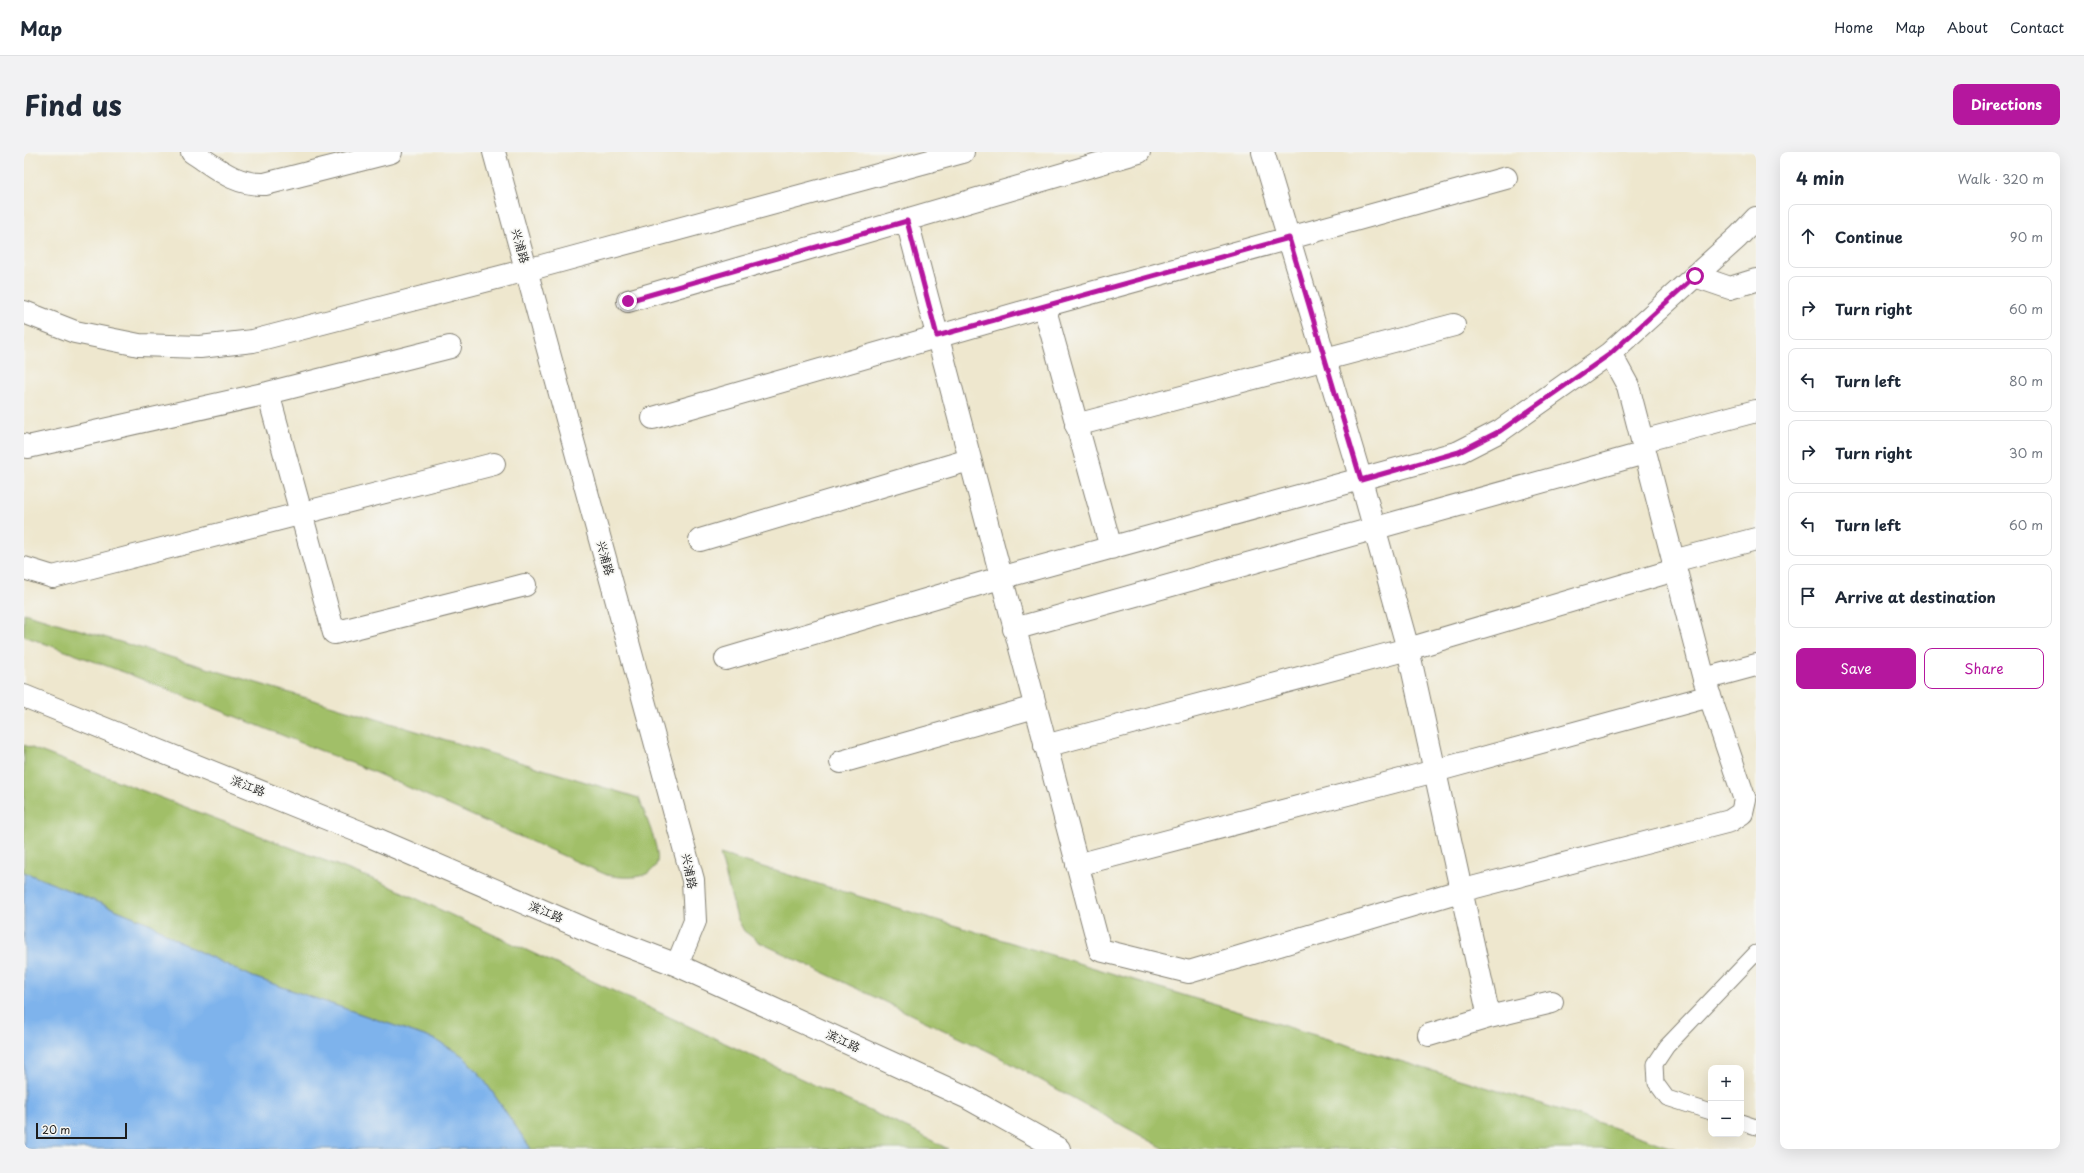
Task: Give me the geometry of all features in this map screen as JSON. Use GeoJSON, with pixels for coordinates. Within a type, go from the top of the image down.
{"type":"FeatureCollection","features":[{"type":"Feature","properties":{"kind":"street"},"geometry":{"type":"LineString","coordinates":[[192,152],[236,181],[251,185],[265,184],[391,152]]}},
{"type":"Feature","properties":{"kind":"street","name":"兴浦路"},"geometry":{"type":"LineString","coordinates":[[494,152],[693,880],[695,921],[677,965]]}},
{"type":"Feature","properties":{"kind":"street"},"geometry":{"type":"LineString","coordinates":[[24,312],[75,332],[139,345],[200,347],[253,341],[527,270],[963,152]]}},
{"type":"Feature","properties":{"kind":"street"},"geometry":{"type":"LineString","coordinates":[[628,301],[907,221],[1139,152]]}},
{"type":"Feature","properties":{"kind":"street"},"geometry":{"type":"LineString","coordinates":[[1263,152],[1361,480],[1408,649],[1460,891],[1489,1017]]}},
{"type":"Feature","properties":{"kind":"street"},"geometry":{"type":"LineString","coordinates":[[652,418],[937,336],[1506,178]]}},
{"type":"Feature","properties":{"kind":"street"},"geometry":{"type":"LineString","coordinates":[[726,659],[1000,578],[1459,452],[1500,431],[1610,354],[1756,218]]}},
{"type":"Feature","properties":{"kind":"street"},"geometry":{"type":"LineString","coordinates":[[907,221],[1000,578],[1100,950],[1189,972],[1460,891],[1730,821],[1742,813],[1745,800],[1707,687],[1674,566],[1628,386],[1610,354]]}},
{"type":"Feature","properties":{"kind":"street"},"geometry":{"type":"LineString","coordinates":[[1695,276],[1730,288],[1756,280]]}},
{"type":"Feature","properties":{"kind":"street"},"geometry":{"type":"LineString","coordinates":[[1044,306],[1110,548]]}},
{"type":"Feature","properties":{"kind":"street"},"geometry":{"type":"LineString","coordinates":[[1076,425],[1324,358],[1454,325]]}},
{"type":"Feature","properties":{"kind":"street"},"geometry":{"type":"LineString","coordinates":[[24,445],[28,447],[268,393],[450,347]]}},
{"type":"Feature","properties":{"kind":"street"},"geometry":{"type":"LineString","coordinates":[[268,393],[334,633],[525,585]]}},
{"type":"Feature","properties":{"kind":"street"},"geometry":{"type":"LineString","coordinates":[[1014,629],[1375,529],[1644,447],[1756,411]]}},
{"type":"Feature","properties":{"kind":"street"},"geometry":{"type":"LineString","coordinates":[[700,540],[969,460]]}},
{"type":"Feature","properties":{"kind":"street"},"geometry":{"type":"LineString","coordinates":[[24,568],[53,577],[494,464]]}},
{"type":"Feature","properties":{"kind":"street"},"geometry":{"type":"LineString","coordinates":[[1045,746],[1408,649],[1756,539]]}},
{"type":"Feature","properties":{"kind":"street"},"geometry":{"type":"LineString","coordinates":[[1077,865],[1435,771],[1707,687],[1756,665]]}},
{"type":"Feature","properties":{"kind":"street","name":"滨江路"},"geometry":{"type":"LineString","coordinates":[[24,696],[365,834],[594,933],[677,965],[966,1098],[1059,1149]]}},
{"type":"Feature","properties":{"kind":"street"},"geometry":{"type":"LineString","coordinates":[[841,762],[1035,706]]}},
{"type":"Feature","properties":{"kind":"street"},"geometry":{"type":"LineString","coordinates":[[1429,1035],[1489,1017],[1552,1002]]}},
{"type":"Feature","properties":{"kind":"lane"},"geometry":{"type":"LineString","coordinates":[[1708,1111],[1666,1098],[1656,1083],[1655,1064],[1666,1046],[1756,953]]}},
{"type":"Feature","properties":{"kind":"lane"},"geometry":{"type":"LineString","coordinates":[[1744,1123],[1756,1127]]}},
{"type":"Feature","properties":{"kind":"green space"},"geometry":{"type":"Polygon","coordinates":[[[24,613],[639,798],[654,840],[657,862],[654,868],[643,875],[635,877],[620,877],[607,875],[369,770],[129,674],[24,636],[24,613]]]}},
{"type":"Feature","properties":{"kind":"green space"},"geometry":{"type":"Polygon","coordinates":[[[24,745],[383,883],[917,1133],[948,1149],[531,1149],[482,1077],[463,1056],[436,1040],[253,977],[181,943],[151,924],[24,872],[24,745]]]}},
{"type":"Feature","properties":{"kind":"green space"},"geometry":{"type":"Polygon","coordinates":[[[720,854],[1564,1111],[1676,1149],[1165,1149],[992,1053],[759,942],[744,931],[737,918],[720,854]]]}},
{"type":"Feature","properties":{"kind":"water"},"geometry":{"type":"Polygon","coordinates":[[[24,872],[151,924],[181,943],[253,977],[436,1040],[463,1056],[482,1077],[531,1149],[24,1149],[24,872]]]}},
{"type":"Feature","properties":{"kind":"route"},"geometry":{"type":"LineString","coordinates":[[628,301],[907,221],[937,336],[1289,238],[1361,480],[1459,452],[1500,431],[1610,354],[1695,276]]}}]}
